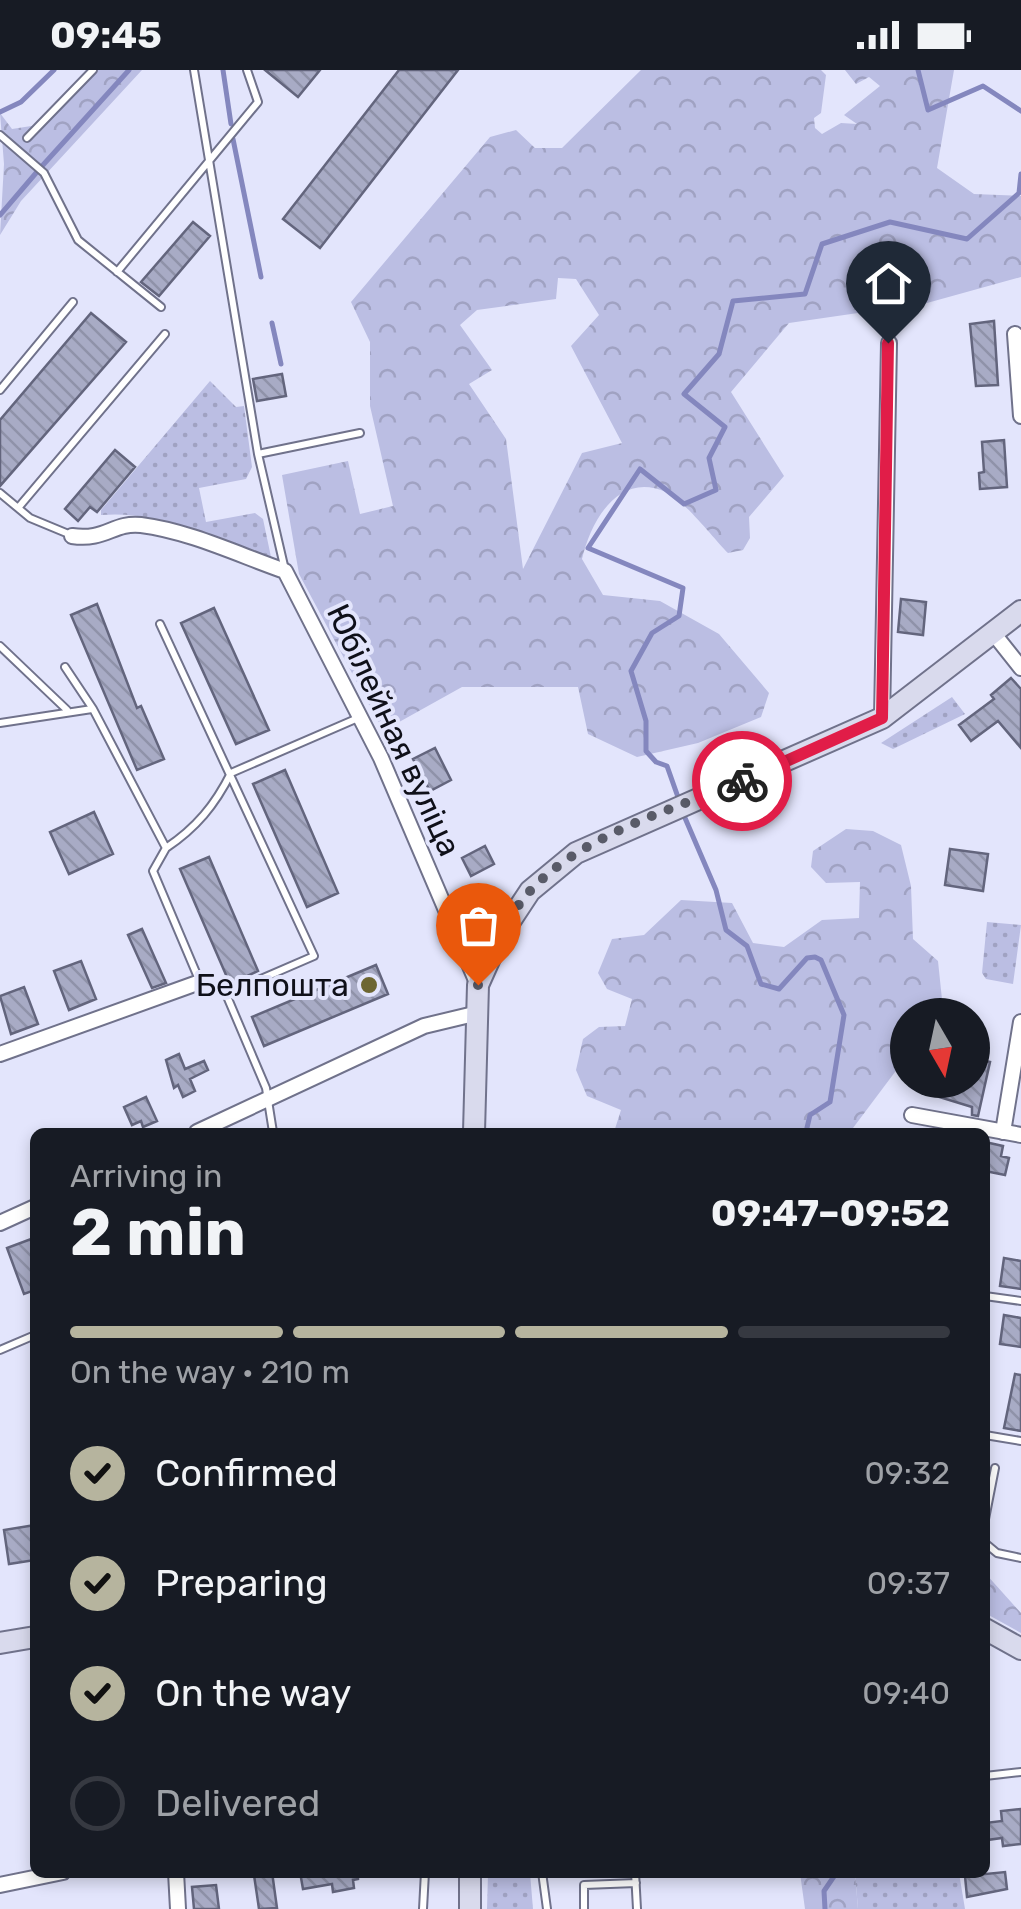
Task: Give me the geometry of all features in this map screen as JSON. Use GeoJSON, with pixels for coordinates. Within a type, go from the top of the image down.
{"type":"FeatureCollection","features":[{"type":"Feature","properties":{"kind":"main road"},"geometry":{"type":"LineString","coordinates":[[474,1128],[474,1014],[478,985],[499,938],[530,891],[576,854],[628,828],[882,718],[1021,612]]}},
{"type":"Feature","properties":{"kind":"main road"},"geometry":{"type":"LineString","coordinates":[[990,1632],[1021,1648]]}},
{"type":"Feature","properties":{"kind":"main road"},"geometry":{"type":"LineString","coordinates":[[0,1643],[30,1638]]}},
{"type":"Feature","properties":{"kind":"main road"},"geometry":{"type":"LineString","coordinates":[[470,1878],[470,1909]]}},
{"type":"Feature","properties":{"kind":"street"},"geometry":{"type":"LineString","coordinates":[[1015,334],[1021,416]]}},
{"type":"Feature","properties":{"kind":"street"},"geometry":{"type":"LineString","coordinates":[[882,718],[888,343]]}},
{"type":"Feature","properties":{"kind":"street"},"geometry":{"type":"LineString","coordinates":[[72,536],[95,539],[137,524],[285,572]]}},
{"type":"Feature","properties":{"kind":"street","name":"Юбілейная вуліца"},"geometry":{"type":"LineString","coordinates":[[285,572],[359,718],[478,985]]}},
{"type":"Feature","properties":{"kind":"street"},"geometry":{"type":"LineString","coordinates":[[994,634],[1021,668]]}},
{"type":"Feature","properties":{"kind":"street"},"geometry":{"type":"LineString","coordinates":[[0,1054],[200,982]]}},
{"type":"Feature","properties":{"kind":"street"},"geometry":{"type":"LineString","coordinates":[[206,1128],[424,1026],[452,1016],[474,1014]]}},
{"type":"Feature","properties":{"kind":"street"},"geometry":{"type":"LineString","coordinates":[[1003,1132],[1021,1022]]}},
{"type":"Feature","properties":{"kind":"street"},"geometry":{"type":"LineString","coordinates":[[912,1115],[982,1128]]}},
{"type":"Feature","properties":{"kind":"street"},"geometry":{"type":"LineString","coordinates":[[990,1130],[1021,1135]]}},
{"type":"Feature","properties":{"kind":"street"},"geometry":{"type":"LineString","coordinates":[[0,1224],[30,1209]]}},
{"type":"Feature","properties":{"kind":"street"},"geometry":{"type":"LineString","coordinates":[[0,1885],[33,1878]]}},
{"type":"Feature","properties":{"kind":"street"},"geometry":{"type":"LineString","coordinates":[[176,1878],[178,1909]]}},
{"type":"Feature","properties":{"kind":"lane"},"geometry":{"type":"LineString","coordinates":[[27,138],[93,70]]}},
{"type":"Feature","properties":{"kind":"lane"},"geometry":{"type":"LineString","coordinates":[[194,70],[258,454],[285,572]]}},
{"type":"Feature","properties":{"kind":"lane"},"geometry":{"type":"LineString","coordinates":[[117,272],[258,102],[247,70]]}},
{"type":"Feature","properties":{"kind":"lane"},"geometry":{"type":"LineString","coordinates":[[0,134],[44,173],[78,240],[161,307]]}},
{"type":"Feature","properties":{"kind":"lane"},"geometry":{"type":"LineString","coordinates":[[0,390],[74,302]]}},
{"type":"Feature","properties":{"kind":"lane"},"geometry":{"type":"LineString","coordinates":[[18,508],[164,334]]}},
{"type":"Feature","properties":{"kind":"lane"},"geometry":{"type":"LineString","coordinates":[[258,454],[360,433]]}},
{"type":"Feature","properties":{"kind":"lane"},"geometry":{"type":"LineString","coordinates":[[0,492],[30,518],[72,536]]}},
{"type":"Feature","properties":{"kind":"lane"},"geometry":{"type":"LineString","coordinates":[[160,624],[314,956],[226,994]]}},
{"type":"Feature","properties":{"kind":"lane"},"geometry":{"type":"LineString","coordinates":[[0,646],[67,710]]}},
{"type":"Feature","properties":{"kind":"lane"},"geometry":{"type":"LineString","coordinates":[[65,667],[93,709],[166,848]]}},
{"type":"Feature","properties":{"kind":"lane"},"geometry":{"type":"LineString","coordinates":[[0,723],[93,709]]}},
{"type":"Feature","properties":{"kind":"lane"},"geometry":{"type":"LineString","coordinates":[[272,1128],[267,1100],[226,994],[200,982],[153,871],[166,848],[192,831],[218,799],[231,773],[359,718]]}},
{"type":"Feature","properties":{"kind":"lane"},"geometry":{"type":"LineString","coordinates":[[990,1297],[1021,1302]]}},
{"type":"Feature","properties":{"kind":"lane"},"geometry":{"type":"LineString","coordinates":[[0,1350],[30,1337]]}},
{"type":"Feature","properties":{"kind":"lane"},"geometry":{"type":"LineString","coordinates":[[990,1436],[1021,1442]]}},
{"type":"Feature","properties":{"kind":"lane"},"geometry":{"type":"LineString","coordinates":[[990,1494],[995,1468]]}},
{"type":"Feature","properties":{"kind":"lane"},"geometry":{"type":"LineString","coordinates":[[990,1547],[1021,1558]]}},
{"type":"Feature","properties":{"kind":"lane"},"geometry":{"type":"LineString","coordinates":[[990,1775],[1021,1772]]}},
{"type":"Feature","properties":{"kind":"lane"},"geometry":{"type":"LineString","coordinates":[[423,1909],[425,1878]]}},
{"type":"Feature","properties":{"kind":"lane"},"geometry":{"type":"LineString","coordinates":[[543,1878],[547,1909]]}},
{"type":"Feature","properties":{"kind":"lane"},"geometry":{"type":"LineString","coordinates":[[636,1878],[637,1909]]}},
{"type":"Feature","properties":{"kind":"lane"},"geometry":{"type":"LineString","coordinates":[[584,1909],[584,1885],[636,1883]]}},
{"type":"Feature","properties":{"kind":"green space"},"geometry":{"type":"Polygon","coordinates":[[[97,70],[142,70],[21,201],[0,235],[4,164],[0,113],[12,129],[44,124],[97,70]]]}},
{"type":"Feature","properties":{"kind":"green space"},"geometry":{"type":"Polygon","coordinates":[[[641,70],[821,70],[826,75],[821,113],[814,118],[815,128],[822,134],[841,123],[857,124],[844,115],[880,86],[869,77],[856,84],[845,70],[954,70],[937,168],[974,194],[1021,196],[1021,277],[927,303],[789,323],[731,392],[784,476],[749,517],[750,538],[743,550],[728,553],[681,503],[666,492],[649,487],[621,494],[600,515],[582,559],[603,595],[660,601],[719,634],[769,693],[761,717],[698,743],[637,757],[588,734],[578,687],[462,687],[383,731],[299,574],[282,475],[348,461],[360,514],[393,506],[370,406],[370,342],[351,302],[490,137],[516,130],[535,148],[562,148],[641,70]],[[558,278],[556,299],[477,310],[460,325],[492,370],[469,384],[506,439],[523,569],[582,453],[622,443],[571,346],[599,315],[576,279],[558,278]]]}},
{"type":"Feature","properties":{"kind":"green space"},"geometry":{"type":"Polygon","coordinates":[[[210,381],[236,407],[244,406],[252,467],[246,479],[199,488],[206,522],[255,513],[263,519],[271,557],[166,521],[101,515],[101,510],[210,381]]]}},
{"type":"Feature","properties":{"kind":"green space"},"geometry":{"type":"Polygon","coordinates":[[[952,697],[965,714],[893,749],[881,743],[952,697]]]}},
{"type":"Feature","properties":{"kind":"green space"},"geometry":{"type":"Polygon","coordinates":[[[846,829],[873,831],[901,845],[911,886],[913,939],[938,961],[942,998],[890,998],[890,1079],[853,1128],[615,1128],[621,1110],[587,1096],[576,1070],[583,1039],[599,1027],[625,1026],[632,999],[607,989],[598,973],[612,939],[644,935],[681,900],[732,903],[753,943],[784,947],[822,920],[859,918],[860,882],[826,883],[811,867],[813,851],[846,829]]]}},
{"type":"Feature","properties":{"kind":"green space"},"geometry":{"type":"Polygon","coordinates":[[[987,922],[1021,925],[1013,984],[986,979],[982,973],[987,922]]]}},
{"type":"Feature","properties":{"kind":"green space"},"geometry":{"type":"Polygon","coordinates":[[[990,1579],[1021,1613],[1021,1633],[990,1616],[990,1579]]]}},
{"type":"Feature","properties":{"kind":"green space"},"geometry":{"type":"Polygon","coordinates":[[[488,1878],[530,1878],[533,1909],[487,1909],[488,1878]]]}},
{"type":"Feature","properties":{"kind":"green space"},"geometry":{"type":"Polygon","coordinates":[[[801,1878],[855,1878],[858,1909],[805,1909],[801,1878]]]}},
{"type":"Feature","properties":{"kind":"green space"},"geometry":{"type":"Polygon","coordinates":[[[855,1878],[960,1878],[965,1909],[858,1909],[855,1878]]]}},
{"type":"Feature","properties":{"kind":"building"},"geometry":{"type":"Polygon","coordinates":[[[265,70],[320,70],[298,97],[265,70]]]}},
{"type":"Feature","properties":{"kind":"building"},"geometry":{"type":"Polygon","coordinates":[[[399,70],[458,70],[320,248],[283,219],[399,70]]]}},
{"type":"Feature","properties":{"kind":"building"},"geometry":{"type":"Polygon","coordinates":[[[193,222],[210,236],[159,296],[141,282],[193,222]]]}},
{"type":"Feature","properties":{"kind":"building"},"geometry":{"type":"Polygon","coordinates":[[[91,313],[126,342],[0,486],[0,420],[91,313]]]}},
{"type":"Feature","properties":{"kind":"building"},"geometry":{"type":"Polygon","coordinates":[[[994,321],[998,385],[976,386],[970,324],[994,321]]]}},
{"type":"Feature","properties":{"kind":"building"},"geometry":{"type":"Polygon","coordinates":[[[282,374],[286,396],[257,401],[253,379],[282,374]]]}},
{"type":"Feature","properties":{"kind":"building"},"geometry":{"type":"Polygon","coordinates":[[[1004,440],[1007,487],[980,489],[979,473],[984,472],[982,442],[1004,440]]]}},
{"type":"Feature","properties":{"kind":"building"},"geometry":{"type":"Polygon","coordinates":[[[115,450],[135,467],[97,512],[90,507],[78,521],[65,509],[115,450]]]}},
{"type":"Feature","properties":{"kind":"building"},"geometry":{"type":"Polygon","coordinates":[[[901,599],[926,602],[923,635],[898,632],[901,599]]]}},
{"type":"Feature","properties":{"kind":"building"},"geometry":{"type":"Polygon","coordinates":[[[97,604],[137,708],[141,706],[164,759],[137,770],[71,615],[97,604]]]}},
{"type":"Feature","properties":{"kind":"building"},"geometry":{"type":"Polygon","coordinates":[[[214,608],[269,730],[236,744],[181,623],[214,608]]]}},
{"type":"Feature","properties":{"kind":"building"},"geometry":{"type":"Polygon","coordinates":[[[1011,678],[1021,689],[1021,748],[998,721],[971,741],[959,725],[994,699],[991,695],[1011,678]]]}},
{"type":"Feature","properties":{"kind":"building"},"geometry":{"type":"Polygon","coordinates":[[[435,748],[451,780],[430,791],[413,759],[435,748]]]}},
{"type":"Feature","properties":{"kind":"building"},"geometry":{"type":"Polygon","coordinates":[[[285,770],[338,893],[307,907],[253,784],[285,770]]]}},
{"type":"Feature","properties":{"kind":"building"},"geometry":{"type":"Polygon","coordinates":[[[94,812],[113,854],[69,874],[50,832],[94,812]]]}},
{"type":"Feature","properties":{"kind":"building"},"geometry":{"type":"Polygon","coordinates":[[[485,846],[494,864],[471,876],[462,858],[485,846]]]}},
{"type":"Feature","properties":{"kind":"building"},"geometry":{"type":"Polygon","coordinates":[[[950,849],[988,854],[983,891],[945,885],[950,849]]]}},
{"type":"Feature","properties":{"kind":"building"},"geometry":{"type":"Polygon","coordinates":[[[209,857],[258,971],[230,984],[180,869],[209,857]]]}},
{"type":"Feature","properties":{"kind":"building"},"geometry":{"type":"Polygon","coordinates":[[[142,929],[166,983],[152,988],[128,935],[142,929]]]}},
{"type":"Feature","properties":{"kind":"building"},"geometry":{"type":"Polygon","coordinates":[[[81,961],[96,999],[69,1010],[54,971],[81,961]]]}},
{"type":"Feature","properties":{"kind":"building"},"geometry":{"type":"Polygon","coordinates":[[[376,965],[388,994],[264,1046],[252,1017],[376,965]]]}},
{"type":"Feature","properties":{"kind":"building"},"geometry":{"type":"Polygon","coordinates":[[[24,987],[38,1024],[11,1034],[0,996],[24,987]]]}},
{"type":"Feature","properties":{"kind":"building"},"geometry":{"type":"Polygon","coordinates":[[[179,1054],[185,1069],[204,1061],[208,1070],[190,1079],[195,1091],[183,1097],[178,1085],[174,1088],[166,1060],[179,1054]]]}},
{"type":"Feature","properties":{"kind":"building"},"geometry":{"type":"Polygon","coordinates":[[[146,1097],[157,1121],[143,1127],[141,1121],[132,1125],[124,1107],[146,1097]]]}},
{"type":"Feature","properties":{"kind":"building"},"geometry":{"type":"Polygon","coordinates":[[[942,1098],[982,1098],[978,1116],[972,1115],[972,1107],[942,1098]]]}},
{"type":"Feature","properties":{"kind":"building"},"geometry":{"type":"Polygon","coordinates":[[[990,1143],[1003,1146],[1001,1156],[1009,1158],[1005,1175],[990,1172],[990,1143]]]}},
{"type":"Feature","properties":{"kind":"building"},"geometry":{"type":"Polygon","coordinates":[[[30,1239],[30,1292],[24,1294],[7,1248],[30,1239]]]}},
{"type":"Feature","properties":{"kind":"building"},"geometry":{"type":"Polygon","coordinates":[[[1004,1258],[1021,1261],[1021,1289],[1000,1286],[1004,1258]]]}},
{"type":"Feature","properties":{"kind":"building"},"geometry":{"type":"Polygon","coordinates":[[[1004,1315],[1021,1318],[1021,1347],[1000,1344],[1004,1315]]]}},
{"type":"Feature","properties":{"kind":"building"},"geometry":{"type":"Polygon","coordinates":[[[1015,1374],[1021,1375],[1021,1431],[1004,1428],[1015,1374]]]}},
{"type":"Feature","properties":{"kind":"building"},"geometry":{"type":"Polygon","coordinates":[[[30,1526],[30,1561],[9,1564],[4,1530],[30,1526]]]}},
{"type":"Feature","properties":{"kind":"building"},"geometry":{"type":"Polygon","coordinates":[[[1021,1809],[1021,1844],[1003,1846],[1002,1838],[990,1840],[990,1822],[1002,1821],[1001,1811],[1021,1809]]]}},
{"type":"Feature","properties":{"kind":"building"},"geometry":{"type":"Polygon","coordinates":[[[1005,1872],[1007,1889],[967,1897],[965,1878],[990,1878],[990,1874],[1005,1872]]]}},
{"type":"Feature","properties":{"kind":"building"},"geometry":{"type":"Polygon","coordinates":[[[254,1878],[273,1878],[277,1908],[259,1909],[254,1878]]]}},
{"type":"Feature","properties":{"kind":"building"},"geometry":{"type":"Polygon","coordinates":[[[301,1878],[358,1878],[353,1880],[354,1888],[333,1892],[332,1884],[303,1889],[301,1878]]]}},
{"type":"Feature","properties":{"kind":"building"},"geometry":{"type":"Polygon","coordinates":[[[216,1885],[219,1909],[194,1909],[192,1887],[216,1885]]]}},
{"type":"Feature","properties":{"kind":"waterway"},"geometry":{"type":"LineString","coordinates":[[0,112],[21,102],[54,70]]}},
{"type":"Feature","properties":{"kind":"waterway"},"geometry":{"type":"LineString","coordinates":[[43,165],[129,70]]}},
{"type":"Feature","properties":{"kind":"waterway"},"geometry":{"type":"LineString","coordinates":[[223,70],[231,124]]}},
{"type":"Feature","properties":{"kind":"waterway"},"geometry":{"type":"LineString","coordinates":[[918,70],[928,110],[983,86],[1021,111]]}},
{"type":"Feature","properties":{"kind":"waterway"},"geometry":{"type":"LineString","coordinates":[[233,139],[261,277]]}},
{"type":"Feature","properties":{"kind":"waterway"},"geometry":{"type":"LineString","coordinates":[[0,215],[36,173]]}},
{"type":"Feature","properties":{"kind":"waterway"},"geometry":{"type":"LineString","coordinates":[[679,800],[667,766],[656,762],[646,751],[646,721],[631,671],[652,633],[679,616],[683,588],[588,548],[640,469],[684,504],[716,490],[709,458],[725,427],[684,394],[719,354],[733,301],[805,294],[822,244],[890,222],[967,239],[1019,193],[1021,174]]}},
{"type":"Feature","properties":{"kind":"waterway"},"geometry":{"type":"LineString","coordinates":[[272,323],[281,364]]}},
{"type":"Feature","properties":{"kind":"waterway"},"geometry":{"type":"LineString","coordinates":[[682,811],[716,890],[726,930],[747,946],[761,984],[779,989],[807,958],[815,957],[821,960],[844,1015],[830,1102],[810,1115],[807,1128]]}},
{"type":"Feature","properties":{"kind":"waterway"},"geometry":{"type":"LineString","coordinates":[[825,1909],[824,1891],[833,1878]]}},
{"type":"Feature","properties":{"kind":"way so far"},"geometry":{"type":"LineString","coordinates":[[478,985],[499,938],[530,891],[576,854],[742,781]]}},
{"type":"Feature","properties":{"kind":"place","name":"Белпошта"},"geometry":{"type":"Point","coordinates":[369,985]}},
{"type":"Feature","properties":{"kind":"route"},"geometry":{"type":"LineString","coordinates":[[742,781],[882,718],[888,343]]}}]}
